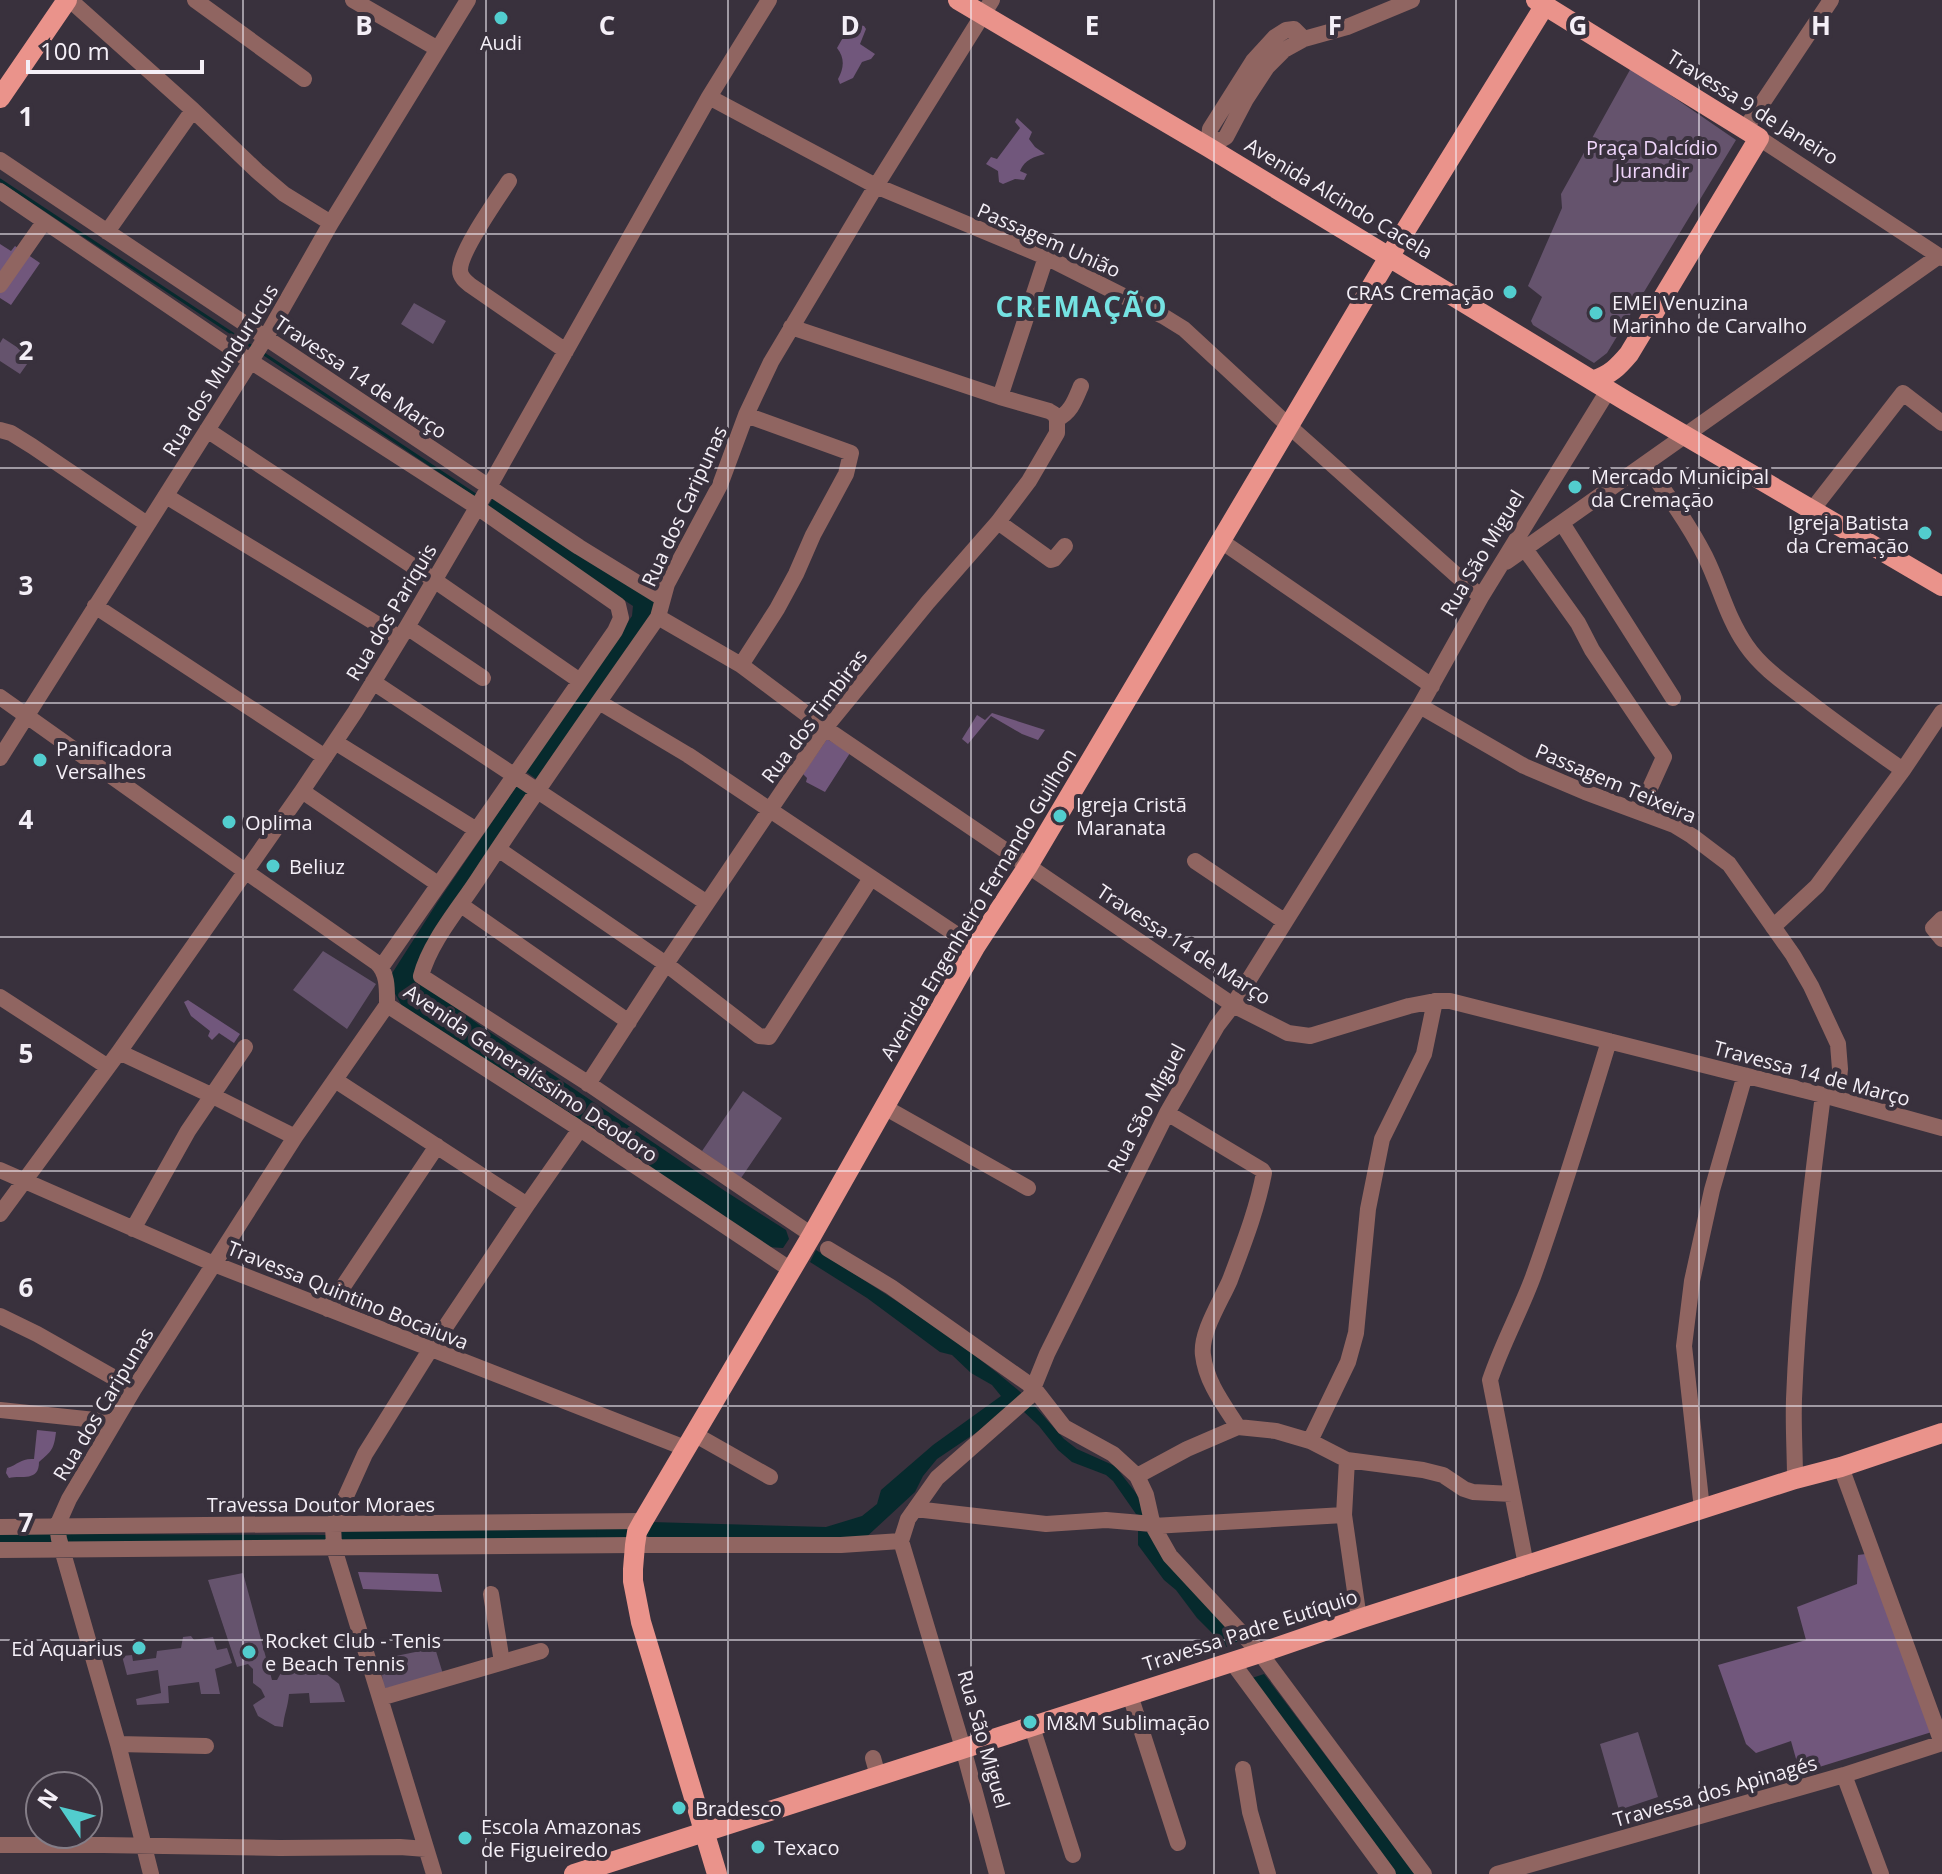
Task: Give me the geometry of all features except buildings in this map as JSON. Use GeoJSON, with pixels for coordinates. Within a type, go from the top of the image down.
{"type":"FeatureCollection","features":[{"type":"Feature","properties":{"kind":"main road"},"geometry":{"type":"LineString","coordinates":[[0,98],[68,0]]}},
{"type":"Feature","properties":{"kind":"main road","name":"Avenida Alcindo Cacela"},"geometry":{"type":"LineString","coordinates":[[958,0],[987,7],[1389,257],[1942,586]]}},
{"type":"Feature","properties":{"kind":"main road","name":"Travessa 9 de Janeiro"},"geometry":{"type":"LineString","coordinates":[[1543,2],[1752,133]]}},
{"type":"Feature","properties":{"kind":"main road","name":"Avenida Engenheiro Fernando Guilhon"},"geometry":{"type":"LineString","coordinates":[[717,1874],[641,1622],[633,1581],[637,1532],[791,1270],[820,1242],[886,1108],[975,947],[1028,866],[1543,2]]}},
{"type":"Feature","properties":{"kind":"main road","name":"Rua São Miguel"},"geometry":{"type":"LineString","coordinates":[[1609,390],[1622,376],[1629,354],[1752,133]]}},
{"type":"Feature","properties":{"kind":"main road","name":"Rua São Miguel"},"geometry":{"type":"LineString","coordinates":[[1609,390],[1606,376],[1629,354]]}},
{"type":"Feature","properties":{"kind":"main road","name":"Travessa Padre Eutíquio"},"geometry":{"type":"LineString","coordinates":[[574,1874],[705,1832],[875,1767],[963,1748],[1032,1727],[1942,1433]]}},
{"type":"Feature","properties":{"kind":"street"},"geometry":{"type":"LineString","coordinates":[[68,0],[284,194],[331,223]]}},
{"type":"Feature","properties":{"kind":"street"},"geometry":{"type":"LineString","coordinates":[[195,0],[304,79]]}},
{"type":"Feature","properties":{"kind":"street"},"geometry":{"type":"LineString","coordinates":[[353,0],[438,49]]}},
{"type":"Feature","properties":{"kind":"street","name":"Rua dos Mundurucus"},"geometry":{"type":"LineString","coordinates":[[0,758],[266,337],[331,223],[468,0]]}},
{"type":"Feature","properties":{"kind":"street","name":"Rua dos Pariquis"},"geometry":{"type":"LineString","coordinates":[[0,1214],[119,1052],[335,742],[489,487],[709,97],[769,0]]}},
{"type":"Feature","properties":{"kind":"street"},"geometry":{"type":"LineString","coordinates":[[1208,147],[1210,129],[1258,54],[1286,30],[1294,29],[1304,39],[1347,27],[1412,0]]}},
{"type":"Feature","properties":{"kind":"street","name":"Rua São Miguel"},"geometry":{"type":"LineString","coordinates":[[1752,133],[1831,0]]}},
{"type":"Feature","properties":{"kind":"street","name":"Rua dos Caripunas"},"geometry":{"type":"LineString","coordinates":[[421,976],[424,964],[461,905],[658,617],[671,576],[720,485],[746,415],[771,362],[987,7]]}},
{"type":"Feature","properties":{"kind":"street","name":"Passagem União"},"geometry":{"type":"LineString","coordinates":[[709,97],[876,186],[1046,257],[1184,329],[1481,597]]}},
{"type":"Feature","properties":{"kind":"street"},"geometry":{"type":"LineString","coordinates":[[107,232],[193,110]]}},
{"type":"Feature","properties":{"kind":"street","name":"Travessa 9 de Janeiro"},"geometry":{"type":"LineString","coordinates":[[1752,133],[1941,257]]}},
{"type":"Feature","properties":{"kind":"street","name":"Travessa 14 de Março"},"geometry":{"type":"LineString","coordinates":[[0,160],[579,547],[662,598]]}},
{"type":"Feature","properties":{"kind":"street"},"geometry":{"type":"LineString","coordinates":[[509,181],[471,243],[461,263],[461,276],[566,351]]}},
{"type":"Feature","properties":{"kind":"street"},"geometry":{"type":"LineString","coordinates":[[0,191],[250,361],[477,507]]}},
{"type":"Feature","properties":{"kind":"street"},"geometry":{"type":"LineString","coordinates":[[0,285],[44,222]]}},
{"type":"Feature","properties":{"kind":"street"},"geometry":{"type":"LineString","coordinates":[[1000,397],[1046,257]]}},
{"type":"Feature","properties":{"kind":"street"},"geometry":{"type":"LineString","coordinates":[[1501,565],[1941,257]]}},
{"type":"Feature","properties":{"kind":"street"},"geometry":{"type":"LineString","coordinates":[[791,327],[1049,411],[1057,419]]}},
{"type":"Feature","properties":{"kind":"street","name":"Rua dos Timbiras"},"geometry":{"type":"LineString","coordinates":[[588,1084],[825,728],[1029,481],[1057,433],[1057,419],[1066,416],[1081,386]]}},
{"type":"Feature","properties":{"kind":"street","name":"Rua São Miguel"},"geometry":{"type":"LineString","coordinates":[[997,1874],[901,1541],[908,1519],[937,1478],[1027,1397],[1167,1113],[1217,1026],[1420,706],[1481,597],[1609,390]]}},
{"type":"Feature","properties":{"kind":"street"},"geometry":{"type":"LineString","coordinates":[[1812,510],[1903,393],[1942,423]]}},
{"type":"Feature","properties":{"kind":"street"},"geometry":{"type":"LineString","coordinates":[[741,665],[796,574],[846,474],[851,453],[746,415]]}},
{"type":"Feature","properties":{"kind":"street"},"geometry":{"type":"LineString","coordinates":[[0,430],[32,446],[147,524]]}},
{"type":"Feature","properties":{"kind":"street"},"geometry":{"type":"LineString","coordinates":[[207,430],[580,681]]}},
{"type":"Feature","properties":{"kind":"street"},"geometry":{"type":"LineString","coordinates":[[1645,464],[1675,504],[1705,557],[1730,620],[1759,662],[1777,679],[1903,770]]}},
{"type":"Feature","properties":{"kind":"street"},"geometry":{"type":"LineString","coordinates":[[166,496],[483,678]]}},
{"type":"Feature","properties":{"kind":"street","name":"Rua dos Caripunas"},"geometry":{"type":"LineString","coordinates":[[382,966],[580,681],[621,616],[617,603],[477,507]]}},
{"type":"Feature","properties":{"kind":"street"},"geometry":{"type":"LineString","coordinates":[[998,522],[1051,560],[1065,546]]}},
{"type":"Feature","properties":{"kind":"street"},"geometry":{"type":"LineString","coordinates":[[1562,523],[1673,698]]}},
{"type":"Feature","properties":{"kind":"street"},"geometry":{"type":"LineString","coordinates":[[1221,541],[1432,686]]}},
{"type":"Feature","properties":{"kind":"street"},"geometry":{"type":"LineString","coordinates":[[1525,549],[1578,623],[1592,650],[1664,757],[1643,813]]}},
{"type":"Feature","properties":{"kind":"street"},"geometry":{"type":"LineString","coordinates":[[95,606],[325,757]]}},
{"type":"Feature","properties":{"kind":"street","name":"Travessa 14 de Março"},"geometry":{"type":"LineString","coordinates":[[658,617],[741,665],[825,728],[1233,1005],[1288,1033],[1310,1036],[1435,1001],[1469,1005],[1942,1128]]}},
{"type":"Feature","properties":{"kind":"street"},"geometry":{"type":"LineString","coordinates":[[373,682],[707,903]]}},
{"type":"Feature","properties":{"kind":"street"},"geometry":{"type":"LineString","coordinates":[[0,697],[382,966]]}},
{"type":"Feature","properties":{"kind":"street"},"geometry":{"type":"LineString","coordinates":[[599,702],[688,755],[975,947]]}},
{"type":"Feature","properties":{"kind":"street","name":"Passagem Teixeira"},"geometry":{"type":"LineString","coordinates":[[1420,706],[1524,766],[1674,825],[1692,836],[1729,864],[1811,986],[1838,1044],[1840,1069],[1830,1097],[1813,1172],[1794,1401],[1795,1479]]}},
{"type":"Feature","properties":{"kind":"street"},"geometry":{"type":"LineString","coordinates":[[1773,927],[1817,886],[1942,712]]}},
{"type":"Feature","properties":{"kind":"street"},"geometry":{"type":"LineString","coordinates":[[335,742],[475,829]]}},
{"type":"Feature","properties":{"kind":"street"},"geometry":{"type":"LineString","coordinates":[[302,791],[438,884]]}},
{"type":"Feature","properties":{"kind":"street"},"geometry":{"type":"LineString","coordinates":[[498,849],[666,964],[759,1036],[769,1037],[871,878]]}},
{"type":"Feature","properties":{"kind":"street"},"geometry":{"type":"LineString","coordinates":[[1195,861],[1284,921]]}},
{"type":"Feature","properties":{"kind":"street"},"geometry":{"type":"LineString","coordinates":[[461,905],[629,1022]]}},
{"type":"Feature","properties":{"kind":"street"},"geometry":{"type":"LineString","coordinates":[[1942,919],[1933,928],[1942,939]]}},
{"type":"Feature","properties":{"kind":"street","name":"Avenida Generalíssimo Deodoro"},"geometry":{"type":"LineString","coordinates":[[382,966],[387,985],[387,1005],[791,1270]]}},
{"type":"Feature","properties":{"kind":"street","name":"Avenida Generalíssimo Deodoro"},"geometry":{"type":"LineString","coordinates":[[421,976],[891,1287],[1064,1427],[1113,1454],[1137,1476]]}},
{"type":"Feature","properties":{"kind":"street"},"geometry":{"type":"LineString","coordinates":[[0,997],[108,1067]]}},
{"type":"Feature","properties":{"kind":"street"},"geometry":{"type":"LineString","coordinates":[[1310,1441],[1348,1362],[1356,1333],[1368,1209],[1382,1139],[1424,1054],[1435,1001]]}},
{"type":"Feature","properties":{"kind":"street","name":"Rua dos Caripunas"},"geometry":{"type":"LineString","coordinates":[[57,1526],[69,1499],[134,1389],[295,1137],[387,1005]]}},
{"type":"Feature","properties":{"kind":"street"},"geometry":{"type":"LineString","coordinates":[[1526,1565],[1490,1380],[1534,1273],[1609,1041]]}},
{"type":"Feature","properties":{"kind":"street"},"geometry":{"type":"LineString","coordinates":[[133,1229],[188,1131],[245,1047]]}},
{"type":"Feature","properties":{"kind":"street"},"geometry":{"type":"LineString","coordinates":[[119,1052],[295,1137]]}},
{"type":"Feature","properties":{"kind":"street"},"geometry":{"type":"LineString","coordinates":[[1702,1509],[1684,1346],[1692,1281],[1712,1190],[1745,1075]]}},
{"type":"Feature","properties":{"kind":"street"},"geometry":{"type":"LineString","coordinates":[[335,1080],[527,1205]]}},
{"type":"Feature","properties":{"kind":"street"},"geometry":{"type":"LineString","coordinates":[[886,1108],[1028,1188]]}},
{"type":"Feature","properties":{"kind":"street"},"geometry":{"type":"LineString","coordinates":[[1167,1113],[1264,1173],[1235,1267],[1203,1342],[1206,1368],[1214,1388],[1238,1427]]}},
{"type":"Feature","properties":{"kind":"street"},"geometry":{"type":"LineString","coordinates":[[434,1874],[334,1548],[333,1525],[365,1454],[430,1350],[580,1129]]}},
{"type":"Feature","properties":{"kind":"street"},"geometry":{"type":"LineString","coordinates":[[328,1309],[437,1146]]}},
{"type":"Feature","properties":{"kind":"street","name":"Travessa Quintino Bocaiuva"},"geometry":{"type":"LineString","coordinates":[[0,1170],[214,1264],[430,1350],[689,1441],[770,1477]]}},
{"type":"Feature","properties":{"kind":"street"},"geometry":{"type":"LineString","coordinates":[[0,1316],[134,1389]]}},
{"type":"Feature","properties":{"kind":"street"},"geometry":{"type":"LineString","coordinates":[[0,1410],[114,1422]]}},
{"type":"Feature","properties":{"kind":"street"},"geometry":{"type":"LineString","coordinates":[[1424,1874],[1260,1653],[1175,1562],[1151,1525],[1146,1495],[1137,1476],[1187,1449],[1238,1427],[1276,1431],[1310,1441],[1347,1460],[1443,1475],[1473,1492],[1512,1494]]}},
{"type":"Feature","properties":{"kind":"street"},"geometry":{"type":"LineString","coordinates":[[1347,1460],[1344,1515],[1359,1619]]}},
{"type":"Feature","properties":{"kind":"street"},"geometry":{"type":"LineString","coordinates":[[1841,1467],[1942,1743]]}},
{"type":"Feature","properties":{"kind":"street"},"geometry":{"type":"LineString","coordinates":[[915,1509],[1046,1524],[1106,1520],[1151,1525],[1344,1515]]}},
{"type":"Feature","properties":{"kind":"street","name":"Travessa Doutor Moraes"},"geometry":{"type":"LineString","coordinates":[[0,1527],[643,1521]]}},
{"type":"Feature","properties":{"kind":"street"},"geometry":{"type":"LineString","coordinates":[[57,1526],[151,1874]]}},
{"type":"Feature","properties":{"kind":"street"},"geometry":{"type":"LineString","coordinates":[[0,1550],[841,1545],[901,1541]]}},
{"type":"Feature","properties":{"kind":"street"},"geometry":{"type":"LineString","coordinates":[[491,1594],[502,1662]]}},
{"type":"Feature","properties":{"kind":"street"},"geometry":{"type":"LineString","coordinates":[[380,1698],[541,1651]]}},
{"type":"Feature","properties":{"kind":"street"},"geometry":{"type":"LineString","coordinates":[[1232,1662],[1388,1874]]}},
{"type":"Feature","properties":{"kind":"street"},"geometry":{"type":"LineString","coordinates":[[1130,1695],[1178,1843]]}},
{"type":"Feature","properties":{"kind":"street"},"geometry":{"type":"LineString","coordinates":[[1032,1727],[1073,1855]]}},
{"type":"Feature","properties":{"kind":"street","name":"Travessa dos Apinagés"},"geometry":{"type":"LineString","coordinates":[[1497,1874],[1844,1775],[1942,1743]]}},
{"type":"Feature","properties":{"kind":"street"},"geometry":{"type":"LineString","coordinates":[[118,1744],[206,1746]]}},
{"type":"Feature","properties":{"kind":"street"},"geometry":{"type":"LineString","coordinates":[[1243,1769],[1250,1812],[1268,1874]]}},
{"type":"Feature","properties":{"kind":"street"},"geometry":{"type":"LineString","coordinates":[[1844,1775],[1881,1874]]}},
{"type":"Feature","properties":{"kind":"street"},"geometry":{"type":"LineString","coordinates":[[0,1845],[426,1849]]}},
{"type":"Feature","properties":{"kind":"green space","name":"Praça Dalcídio Jurandir"},"geometry":{"type":"Polygon","coordinates":[[[1631,68],[1736,140],[1607,353],[1594,363],[1533,325],[1531,321],[1542,297],[1528,286],[1562,208],[1561,194],[1631,68]]]}},
{"type":"Feature","properties":{"kind":"green space"},"geometry":{"type":"Polygon","coordinates":[[[414,303],[446,321],[433,344],[401,324],[414,303]]]}},
{"type":"Feature","properties":{"kind":"green space"},"geometry":{"type":"Polygon","coordinates":[[[3,338],[32,357],[20,374],[0,361],[3,338]]]}},
{"type":"Feature","properties":{"kind":"green space"},"geometry":{"type":"Polygon","coordinates":[[[323,951],[376,984],[347,1029],[293,990],[323,951]]]}},
{"type":"Feature","properties":{"kind":"green space"},"geometry":{"type":"Polygon","coordinates":[[[743,1091],[782,1118],[741,1178],[702,1151],[743,1091]]]}},
{"type":"Feature","properties":{"kind":"green space","name":"Rocket Club - Tenis e Beach Tennis"},"geometry":{"type":"Polygon","coordinates":[[[243,1573],[272,1680],[277,1680],[282,1671],[325,1673],[339,1684],[345,1702],[310,1703],[309,1693],[289,1694],[283,1727],[258,1716],[253,1705],[265,1697],[253,1683],[253,1669],[248,1664],[237,1667],[208,1580],[243,1573]]]}},
{"type":"Feature","properties":{"kind":"green space"},"geometry":{"type":"Polygon","coordinates":[[[191,1636],[194,1640],[213,1637],[217,1650],[227,1648],[232,1663],[215,1669],[220,1694],[201,1694],[199,1682],[168,1686],[169,1703],[137,1705],[136,1699],[161,1693],[158,1670],[127,1675],[122,1656],[132,1655],[133,1661],[156,1658],[157,1651],[181,1648],[183,1637],[191,1636]]]}},
{"type":"Feature","properties":{"kind":"green space"},"geometry":{"type":"Polygon","coordinates":[[[435,1648],[443,1674],[383,1689],[381,1659],[435,1648]]]}},
{"type":"Feature","properties":{"kind":"green space"},"geometry":{"type":"Polygon","coordinates":[[[1638,1732],[1658,1797],[1619,1810],[1600,1744],[1638,1732]]]}},
{"type":"Feature","properties":{"kind":"shaded area"},"geometry":{"type":"Polygon","coordinates":[[[856,24],[866,29],[860,44],[875,54],[862,62],[853,78],[840,84],[838,79],[843,63],[837,48],[845,34],[856,24]]]}},
{"type":"Feature","properties":{"kind":"shaded area"},"geometry":{"type":"Polygon","coordinates":[[[1017,118],[1032,132],[1029,139],[1035,147],[1045,154],[1024,164],[1020,171],[1027,174],[1024,180],[1015,179],[1003,184],[999,182],[998,171],[986,164],[991,157],[997,159],[1020,128],[1015,122],[1017,118]]]}},
{"type":"Feature","properties":{"kind":"shaded area"},"geometry":{"type":"Polygon","coordinates":[[[0,244],[11,251],[15,246],[40,263],[11,305],[0,298],[0,286],[7,276],[0,271],[0,244]]]}},
{"type":"Feature","properties":{"kind":"shaded area"},"geometry":{"type":"Polygon","coordinates":[[[493,498],[652,596],[657,607],[539,781],[525,771],[632,616],[633,606],[487,508],[493,498]]]}},
{"type":"Feature","properties":{"kind":"shaded area"},"geometry":{"type":"Polygon","coordinates":[[[992,713],[1045,730],[1038,740],[991,716],[968,744],[962,739],[977,715],[985,720],[992,713]]]}},
{"type":"Feature","properties":{"kind":"shaded area"},"geometry":{"type":"Polygon","coordinates":[[[827,739],[850,753],[825,792],[806,782],[803,774],[827,739]]]}},
{"type":"Feature","properties":{"kind":"shaded area"},"geometry":{"type":"Polygon","coordinates":[[[518,784],[529,792],[417,970],[435,992],[478,1024],[786,1230],[789,1239],[783,1248],[767,1247],[402,1006],[394,992],[391,975],[518,784]]]}},
{"type":"Feature","properties":{"kind":"shaded area"},"geometry":{"type":"Polygon","coordinates":[[[188,1000],[240,1034],[234,1043],[219,1033],[212,1040],[208,1036],[210,1031],[191,1016],[184,1002],[188,1000]]]}},
{"type":"Feature","properties":{"kind":"shaded area"},"geometry":{"type":"Polygon","coordinates":[[[816,1250],[949,1336],[1024,1395],[937,1459],[915,1492],[862,1541],[647,1542],[651,1522],[826,1527],[862,1516],[877,1504],[881,1490],[933,1445],[1001,1396],[992,1385],[971,1373],[952,1355],[940,1352],[867,1298],[810,1262],[816,1250]]]}},
{"type":"Feature","properties":{"kind":"shaded area"},"geometry":{"type":"Polygon","coordinates":[[[1030,1401],[1077,1449],[1115,1466],[1139,1497],[1148,1518],[1136,1514],[1106,1475],[1072,1462],[1058,1450],[1022,1410],[1030,1401]]]}},
{"type":"Feature","properties":{"kind":"shaded area"},"geometry":{"type":"Polygon","coordinates":[[[37,1430],[56,1432],[52,1449],[39,1462],[36,1473],[9,1478],[7,1468],[23,1460],[34,1459],[37,1430]]]}},
{"type":"Feature","properties":{"kind":"shaded area"},"geometry":{"type":"Polygon","coordinates":[[[618,1528],[614,1542],[342,1544],[341,1529],[618,1528]]]}},
{"type":"Feature","properties":{"kind":"shaded area"},"geometry":{"type":"Polygon","coordinates":[[[1138,1531],[1151,1532],[1241,1640],[1226,1647],[1197,1618],[1138,1545],[1138,1531]]]}},
{"type":"Feature","properties":{"kind":"shaded area"},"geometry":{"type":"Polygon","coordinates":[[[70,1534],[326,1535],[327,1544],[71,1547],[70,1534]]]}},
{"type":"Feature","properties":{"kind":"shaded area"},"geometry":{"type":"Polygon","coordinates":[[[1866,1554],[1935,1731],[1800,1773],[1791,1741],[1756,1753],[1746,1744],[1718,1665],[1806,1640],[1797,1607],[1857,1584],[1858,1555],[1866,1554]]]}},
{"type":"Feature","properties":{"kind":"shaded area"},"geometry":{"type":"Polygon","coordinates":[[[358,1572],[438,1574],[442,1592],[363,1589],[358,1572]]]}},
{"type":"Feature","properties":{"kind":"shaded area"},"geometry":{"type":"Polygon","coordinates":[[[1264,1674],[1415,1874],[1394,1874],[1249,1679],[1264,1674]]]}},
{"type":"Feature","properties":{"kind":"waterway"},"geometry":{"type":"LineString","coordinates":[[0,180],[254,348]]}},
{"type":"Feature","properties":{"kind":"waterway"},"geometry":{"type":"LineString","coordinates":[[264,354],[477,496]]}},
{"type":"Feature","properties":{"kind":"waterway"},"geometry":{"type":"LineString","coordinates":[[602,1533],[643,1532]]}},
{"type":"Feature","properties":{"kind":"waterway"},"geometry":{"type":"LineString","coordinates":[[0,1540],[67,1539]]}},
{"type":"Feature","properties":{"kind":"place","name":"Audi"},"geometry":{"type":"Point","coordinates":[501,18]}},
{"type":"Feature","properties":{"kind":"place","name":"CRAS Cremação"},"geometry":{"type":"Point","coordinates":[1510,292]}},
{"type":"Feature","properties":{"kind":"place","name":"EMEI Venuzina Marinho de Carvalho"},"geometry":{"type":"Point","coordinates":[1596,313]}},
{"type":"Feature","properties":{"kind":"place","name":"Mercado Municipal da Cremação"},"geometry":{"type":"Point","coordinates":[1575,487]}},
{"type":"Feature","properties":{"kind":"place","name":"Igreja Batista da Cremação"},"geometry":{"type":"Point","coordinates":[1925,533]}},
{"type":"Feature","properties":{"kind":"place","name":"Panificadora Versalhes"},"geometry":{"type":"Point","coordinates":[40,760]}},
{"type":"Feature","properties":{"kind":"place","name":"Igreja Cristã Maranata"},"geometry":{"type":"Point","coordinates":[1060,816]}},
{"type":"Feature","properties":{"kind":"place","name":"Oplima"},"geometry":{"type":"Point","coordinates":[229,822]}},
{"type":"Feature","properties":{"kind":"place","name":"Beliuz"},"geometry":{"type":"Point","coordinates":[273,866]}},
{"type":"Feature","properties":{"kind":"place","name":"Ed Aquarius"},"geometry":{"type":"Point","coordinates":[139,1648]}},
{"type":"Feature","properties":{"kind":"place","name":"Rocket Club - Tenis e Beach Tennis"},"geometry":{"type":"Point","coordinates":[249,1652]}},
{"type":"Feature","properties":{"kind":"place","name":"M&M Sublimação"},"geometry":{"type":"Point","coordinates":[1030,1722]}},
{"type":"Feature","properties":{"kind":"place","name":"Bradesco"},"geometry":{"type":"Point","coordinates":[679,1808]}},
{"type":"Feature","properties":{"kind":"place","name":"Escola Amazonas de Figueiredo"},"geometry":{"type":"Point","coordinates":[465,1838]}},
{"type":"Feature","properties":{"kind":"place","name":"Texaco"},"geometry":{"type":"Point","coordinates":[758,1847]}},
{"type":"Feature","properties":{"kind":"district","name":"CREMAÇÃO"},"geometry":{"type":"Point","coordinates":[1082,306]}}]}
